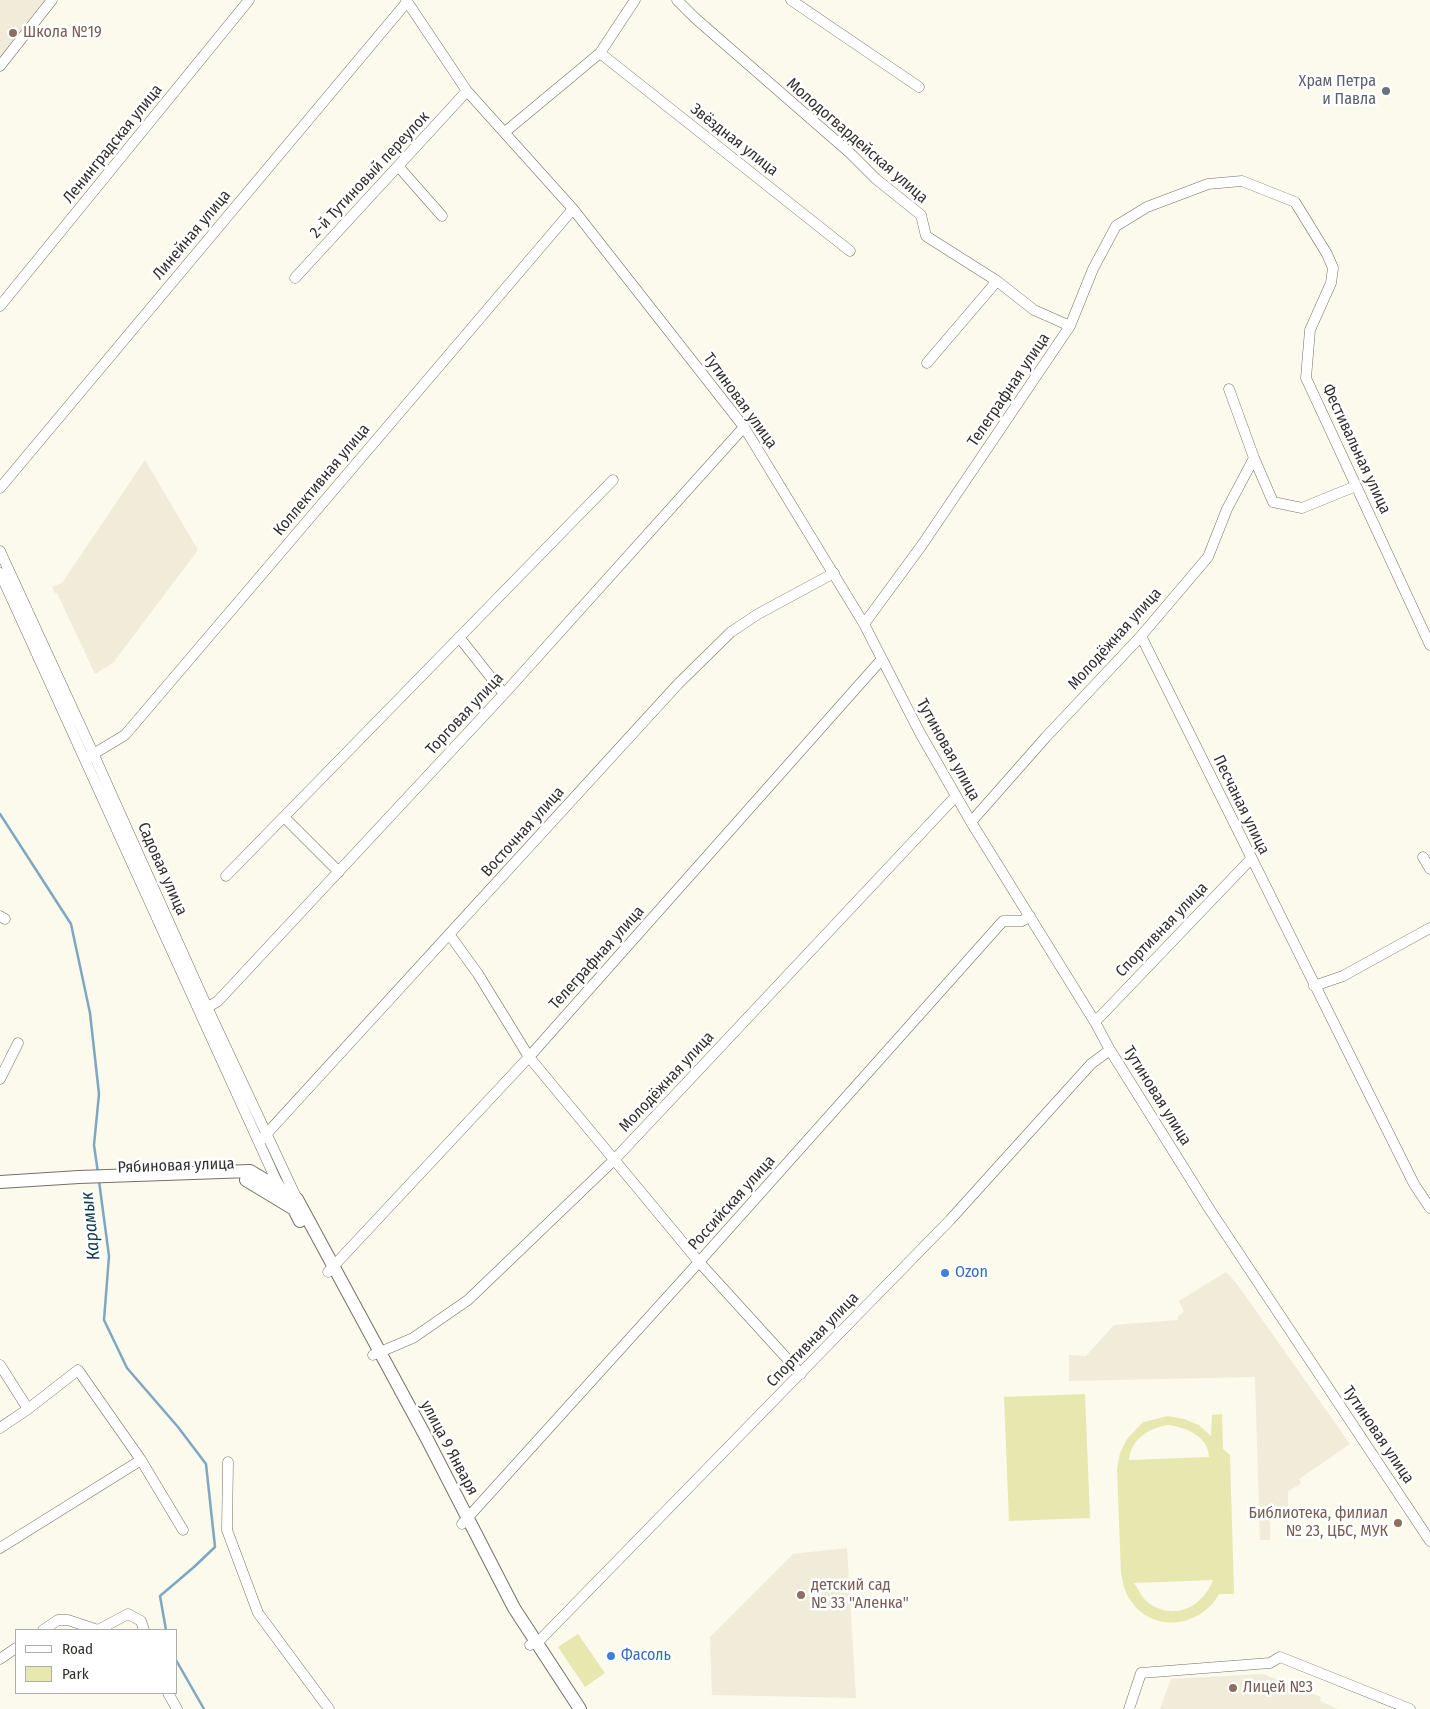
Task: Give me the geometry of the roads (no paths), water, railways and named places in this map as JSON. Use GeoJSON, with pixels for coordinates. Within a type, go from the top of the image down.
{"type":"FeatureCollection","features":[{"type":"Feature","properties":{"kind":"main road"},"geometry":{"type":"LineString","coordinates":[[123,1180],[250,1171],[282,1190],[295,1204]]}},
{"type":"Feature","properties":{"kind":"main road","name":"Рябиновая улица"},"geometry":{"type":"LineString","coordinates":[[80,1182],[248,1180],[295,1204]]}},
{"type":"Feature","properties":{"kind":"main road"},"geometry":{"type":"LineString","coordinates":[[0,1182],[80,1182]]}},
{"type":"Feature","properties":{"kind":"main road"},"geometry":{"type":"LineString","coordinates":[[0,1190],[80,1182]]}},
{"type":"Feature","properties":{"kind":"main road","name":"улица 9 Января"},"geometry":{"type":"LineString","coordinates":[[295,1204],[465,1521],[508,1610],[580,1709]]}},
{"type":"Feature","properties":{"kind":"main road","name":"улица 9 Января"},"geometry":{"type":"LineString","coordinates":[[534,1644],[570,1709]]}},
{"type":"Feature","properties":{"kind":"street"},"geometry":{"type":"LineString","coordinates":[[0,66],[52,0]]}},
{"type":"Feature","properties":{"kind":"street","name":"Ленинградская улица"},"geometry":{"type":"LineString","coordinates":[[0,306],[249,0]]}},
{"type":"Feature","properties":{"kind":"street"},"geometry":{"type":"LineString","coordinates":[[505,132],[600,53],[635,0]]}},
{"type":"Feature","properties":{"kind":"street","name":"Молодогвардейская улица"},"geometry":{"type":"LineString","coordinates":[[677,0],[695,18],[850,153],[876,179],[921,215],[926,236],[997,281],[1034,310],[1070,326]]}},
{"type":"Feature","properties":{"kind":"street"},"geometry":{"type":"LineString","coordinates":[[791,0],[919,87]]}},
{"type":"Feature","properties":{"kind":"street","name":"Тутиновая улица"},"geometry":{"type":"LineString","coordinates":[[407,1],[468,91],[573,209],[744,427],[864,624],[920,733],[971,822],[1095,1022],[1110,1050],[1210,1210],[1430,1542]]}},
{"type":"Feature","properties":{"kind":"street","name":"Линейная улица"},"geometry":{"type":"LineString","coordinates":[[0,488],[407,1]]}},
{"type":"Feature","properties":{"kind":"street","name":"Звёздная улица"},"geometry":{"type":"LineString","coordinates":[[600,53],[850,251]]}},
{"type":"Feature","properties":{"kind":"street","name":"2-й Тутиновый переулок"},"geometry":{"type":"LineString","coordinates":[[295,278],[468,91]]}},
{"type":"Feature","properties":{"kind":"street"},"geometry":{"type":"LineString","coordinates":[[398,166],[442,216]]}},
{"type":"Feature","properties":{"kind":"street","name":"Фестивальная улица"},"geometry":{"type":"LineString","coordinates":[[1186,192],[1208,184],[1242,182],[1295,202],[1327,254],[1333,268],[1331,283],[1310,330],[1306,378],[1430,645]]}},
{"type":"Feature","properties":{"kind":"street","name":"Телеграфная улица"},"geometry":{"type":"LineString","coordinates":[[864,624],[922,545],[1070,326],[1093,269],[1116,226],[1147,207],[1186,192]]}},
{"type":"Feature","properties":{"kind":"street","name":"Коллективная улица"},"geometry":{"type":"LineString","coordinates":[[89,756],[125,735],[573,209]]}},
{"type":"Feature","properties":{"kind":"street"},"geometry":{"type":"LineString","coordinates":[[927,363],[997,281]]}},
{"type":"Feature","properties":{"kind":"street"},"geometry":{"type":"LineString","coordinates":[[1229,389],[1254,458],[1273,502],[1302,508],[1356,486]]}},
{"type":"Feature","properties":{"kind":"street","name":"Торговая улица"},"geometry":{"type":"LineString","coordinates":[[203,1009],[218,1001],[339,872],[504,694],[744,427]]}},
{"type":"Feature","properties":{"kind":"street","name":"Молодёжная улица"},"geometry":{"type":"LineString","coordinates":[[971,822],[1046,737],[1141,636],[1208,557],[1227,509],[1254,458]]}},
{"type":"Feature","properties":{"kind":"street"},"geometry":{"type":"LineString","coordinates":[[226,876],[613,480]]}},
{"type":"Feature","properties":{"kind":"street","name":"Садовая улица"},"geometry":{"type":"LineString","coordinates":[[0,551],[89,756],[203,1009],[262,1139],[295,1204]]}},
{"type":"Feature","properties":{"kind":"street","name":"Садовая улица"},"geometry":{"type":"LineString","coordinates":[[0,573],[89,756]]}},
{"type":"Feature","properties":{"kind":"street","name":"Восточная улица"},"geometry":{"type":"LineString","coordinates":[[262,1139],[678,684],[731,632],[758,614],[834,573]]}},
{"type":"Feature","properties":{"kind":"street","name":"Песчаная улица"},"geometry":{"type":"LineString","coordinates":[[1141,636],[1414,1184],[1430,1208]]}},
{"type":"Feature","properties":{"kind":"street"},"geometry":{"type":"LineString","coordinates":[[459,637],[504,694]]}},
{"type":"Feature","properties":{"kind":"street","name":"Телеграфная улица"},"geometry":{"type":"LineString","coordinates":[[330,1269],[529,1057],[882,659]]}},
{"type":"Feature","properties":{"kind":"street","name":"Молодёжная улица"},"geometry":{"type":"LineString","coordinates":[[376,1354],[413,1338],[468,1300],[614,1160],[956,796]]}},
{"type":"Feature","properties":{"kind":"street"},"geometry":{"type":"LineString","coordinates":[[284,817],[339,872]]}},
{"type":"Feature","properties":{"kind":"street"},"geometry":{"type":"LineString","coordinates":[[1423,857],[1430,869]]}},
{"type":"Feature","properties":{"kind":"street","name":"Спортивная улица"},"geometry":{"type":"LineString","coordinates":[[1095,1022],[1252,860]]}},
{"type":"Feature","properties":{"kind":"street","name":"Российская улица"},"geometry":{"type":"LineString","coordinates":[[465,1521],[1003,921],[1022,921],[1030,916]]}},
{"type":"Feature","properties":{"kind":"street"},"geometry":{"type":"LineString","coordinates":[[1314,986],[1343,976],[1430,928]]}},
{"type":"Feature","properties":{"kind":"street"},"geometry":{"type":"LineString","coordinates":[[449,934],[478,974],[529,1057],[699,1262],[801,1374]]}},
{"type":"Feature","properties":{"kind":"street"},"geometry":{"type":"LineString","coordinates":[[0,1079],[18,1043]]}},
{"type":"Feature","properties":{"kind":"street","name":"Спортивная улица"},"geometry":{"type":"LineString","coordinates":[[534,1644],[950,1220],[1090,1064],[1110,1050]]}},
{"type":"Feature","properties":{"kind":"street"},"geometry":{"type":"LineString","coordinates":[[262,1139],[276,1180],[282,1190]]}},
{"type":"Feature","properties":{"kind":"street"},"geometry":{"type":"LineString","coordinates":[[0,1365],[28,1409]]}},
{"type":"Feature","properties":{"kind":"street"},"geometry":{"type":"LineString","coordinates":[[0,1428],[78,1370],[141,1460],[184,1530]]}},
{"type":"Feature","properties":{"kind":"street"},"geometry":{"type":"LineString","coordinates":[[0,1548],[141,1460]]}},
{"type":"Feature","properties":{"kind":"street"},"geometry":{"type":"LineString","coordinates":[[228,1462],[227,1530],[258,1613],[329,1709]]}},
{"type":"Feature","properties":{"kind":"street"},"geometry":{"type":"LineString","coordinates":[[100,1629],[128,1614],[141,1621],[144,1629]]}},
{"type":"Feature","properties":{"kind":"street"},"geometry":{"type":"LineString","coordinates":[[44,1629],[58,1620],[68,1620],[95,1629]]}},
{"type":"Feature","properties":{"kind":"street"},"geometry":{"type":"LineString","coordinates":[[0,1659],[15,1649]]}},
{"type":"Feature","properties":{"kind":"street"},"geometry":{"type":"LineString","coordinates":[[1129,1709],[1141,1673],[1270,1663],[1280,1657],[1410,1709]]}},
{"type":"Feature","properties":{"kind":"street"},"geometry":{"type":"LineString","coordinates":[[169,1694],[177,1709]]}},
{"type":"Feature","properties":{"kind":"waterway","name":"Карамык"},"geometry":{"type":"LineString","coordinates":[[0,814],[71,924],[90,1013],[99,1094],[94,1145],[98,1173]]}},
{"type":"Feature","properties":{"kind":"waterway","name":"Карамык"},"geometry":{"type":"LineString","coordinates":[[99,1181],[109,1256],[104,1320],[127,1368],[178,1427],[206,1464],[215,1547],[160,1596],[166,1629]]}},
{"type":"Feature","properties":{"kind":"waterway","name":"Карамык"},"geometry":{"type":"LineString","coordinates":[[178,1664],[204,1709]]}},
{"type":"Feature","properties":{"kind":"place","name":"Школа №19"},"geometry":{"type":"Point","coordinates":[13,33]}},
{"type":"Feature","properties":{"kind":"place","name":"Храм Петра и Павла"},"geometry":{"type":"Point","coordinates":[1386,91]}},
{"type":"Feature","properties":{"kind":"place","name":"Ozon"},"geometry":{"type":"Point","coordinates":[945,1273]}},
{"type":"Feature","properties":{"kind":"place","name":"Библиотека, филиал № 23, ЦБС, МУК"},"geometry":{"type":"Point","coordinates":[1398,1523]}},
{"type":"Feature","properties":{"kind":"place","name":"детский сад № 33 \"Аленка\""},"geometry":{"type":"Point","coordinates":[801,1595]}},
{"type":"Feature","properties":{"kind":"place","name":"Фасоль"},"geometry":{"type":"Point","coordinates":[611,1656]}},
{"type":"Feature","properties":{"kind":"place","name":"Лицей №3"},"geometry":{"type":"Point","coordinates":[1233,1688]}}]}
